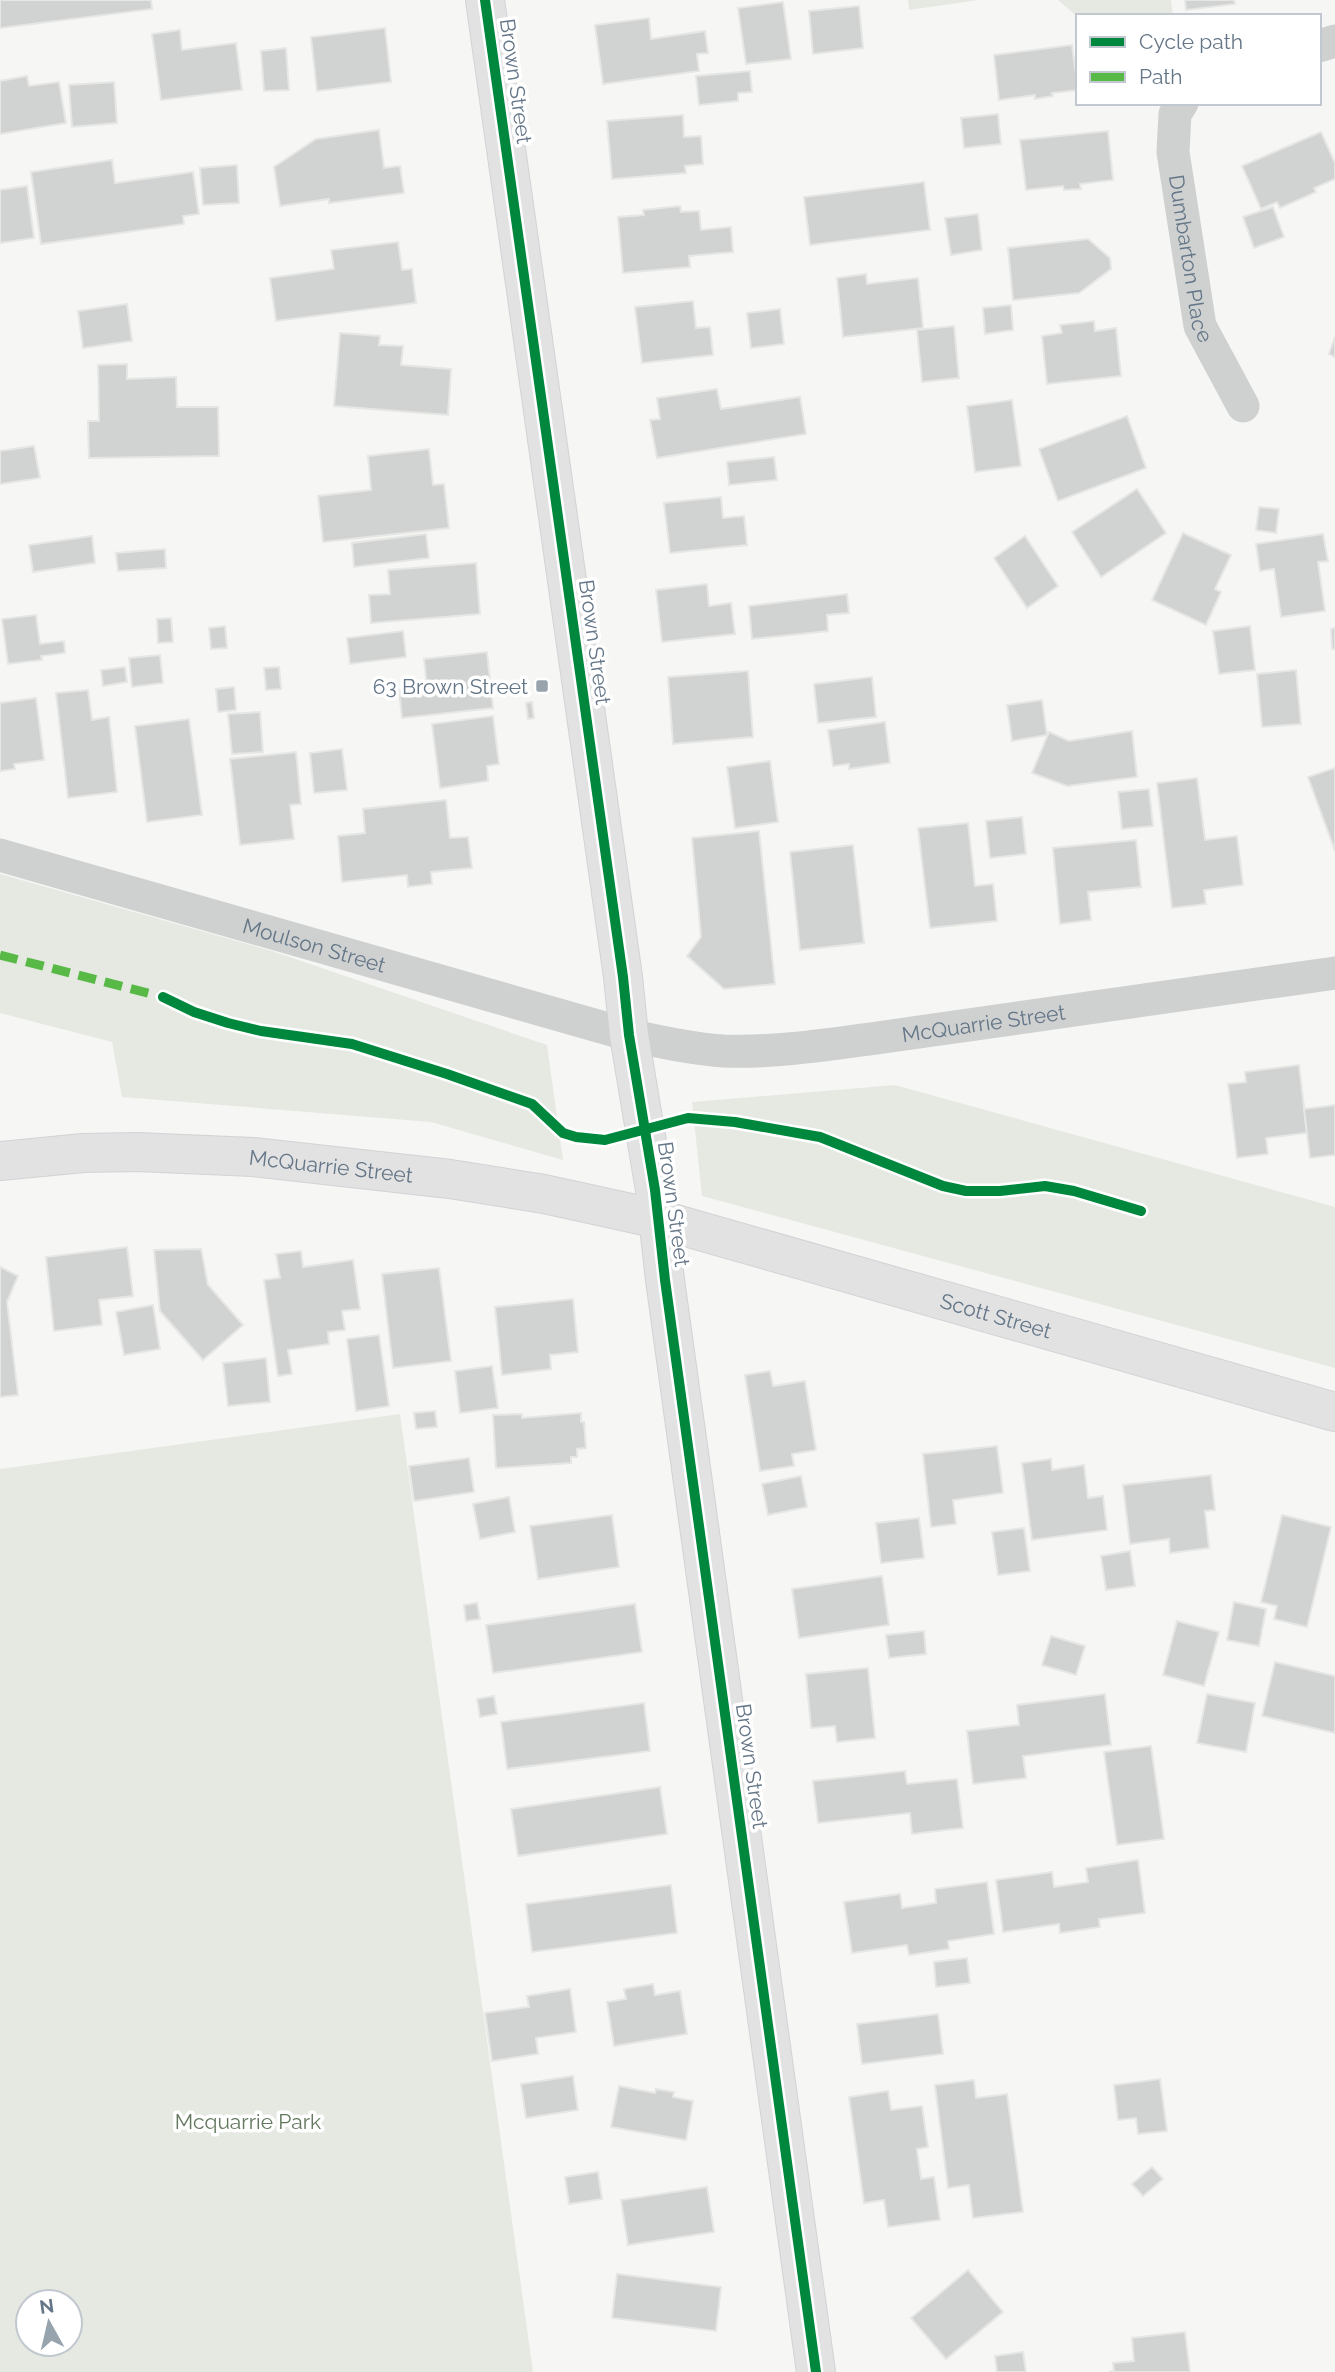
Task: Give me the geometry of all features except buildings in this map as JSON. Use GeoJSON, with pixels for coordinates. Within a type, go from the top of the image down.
{"type":"FeatureCollection","features":[{"type":"Feature","properties":{"kind":"street","name":"Brown Street"},"geometry":{"type":"LineString","coordinates":[[485,0],[629,1035],[658,1219],[816,2372]]}},
{"type":"Feature","properties":{"kind":"street","name":"Dumbarton Place"},"geometry":{"type":"LineString","coordinates":[[1181,105],[1175,114],[1173,152],[1200,326],[1244,406]]}},
{"type":"Feature","properties":{"kind":"street","name":"Moulson Street"},"geometry":{"type":"LineString","coordinates":[[0,855],[629,1035]]}},
{"type":"Feature","properties":{"kind":"street","name":"McQuarrie Street"},"geometry":{"type":"LineString","coordinates":[[629,1035],[724,1051],[819,1045],[1335,973]]}},
{"type":"Feature","properties":{"kind":"street","name":"McQuarrie Street"},"geometry":{"type":"LineString","coordinates":[[0,1161],[83,1153],[137,1152],[253,1157],[450,1179],[544,1194],[658,1219]]}},
{"type":"Feature","properties":{"kind":"street","name":"Scott Street"},"geometry":{"type":"LineString","coordinates":[[658,1219],[1335,1412]]}},
{"type":"Feature","properties":{"kind":"green space"},"geometry":{"type":"Polygon","coordinates":[[[908,0],[979,0],[909,10],[908,0]]]}},
{"type":"Feature","properties":{"kind":"green space"},"geometry":{"type":"Polygon","coordinates":[[[1058,0],[1171,0],[1173,14],[1076,14],[1058,0]]]}},
{"type":"Feature","properties":{"kind":"green space"},"geometry":{"type":"Polygon","coordinates":[[[0,874],[272,951],[547,1045],[563,1160],[431,1122],[122,1097],[112,1042],[0,1013],[0,874]]]}},
{"type":"Feature","properties":{"kind":"green space"},"geometry":{"type":"Polygon","coordinates":[[[895,1085],[1335,1207],[1335,1368],[702,1196],[692,1102],[895,1085]]]}},
{"type":"Feature","properties":{"kind":"green space","name":"Mcquarrie Park"},"geometry":{"type":"Polygon","coordinates":[[[400,1414],[533,2372],[0,2372],[0,1469],[400,1414]]]}},
{"type":"Feature","properties":{"kind":"marked path"},"geometry":{"type":"LineString","coordinates":[[0,955],[163,997]]}},
{"type":"Feature","properties":{"kind":"cycle path"},"geometry":{"type":"LineString","coordinates":[[485,0],[629,1035],[655,1190],[665,1280],[816,2372]]}},
{"type":"Feature","properties":{"kind":"cycle path"},"geometry":{"type":"LineString","coordinates":[[163,997],[194,1012],[228,1023],[261,1031],[352,1044],[447,1074],[532,1104],[563,1133],[576,1137],[605,1140],[688,1118],[735,1122],[820,1137],[943,1186],[966,1191],[1000,1191],[1045,1186],[1074,1191],[1141,1211]]}},
{"type":"Feature","properties":{"kind":"place","name":"63 Brown Street"},"geometry":{"type":"Point","coordinates":[542,686]}}]}
